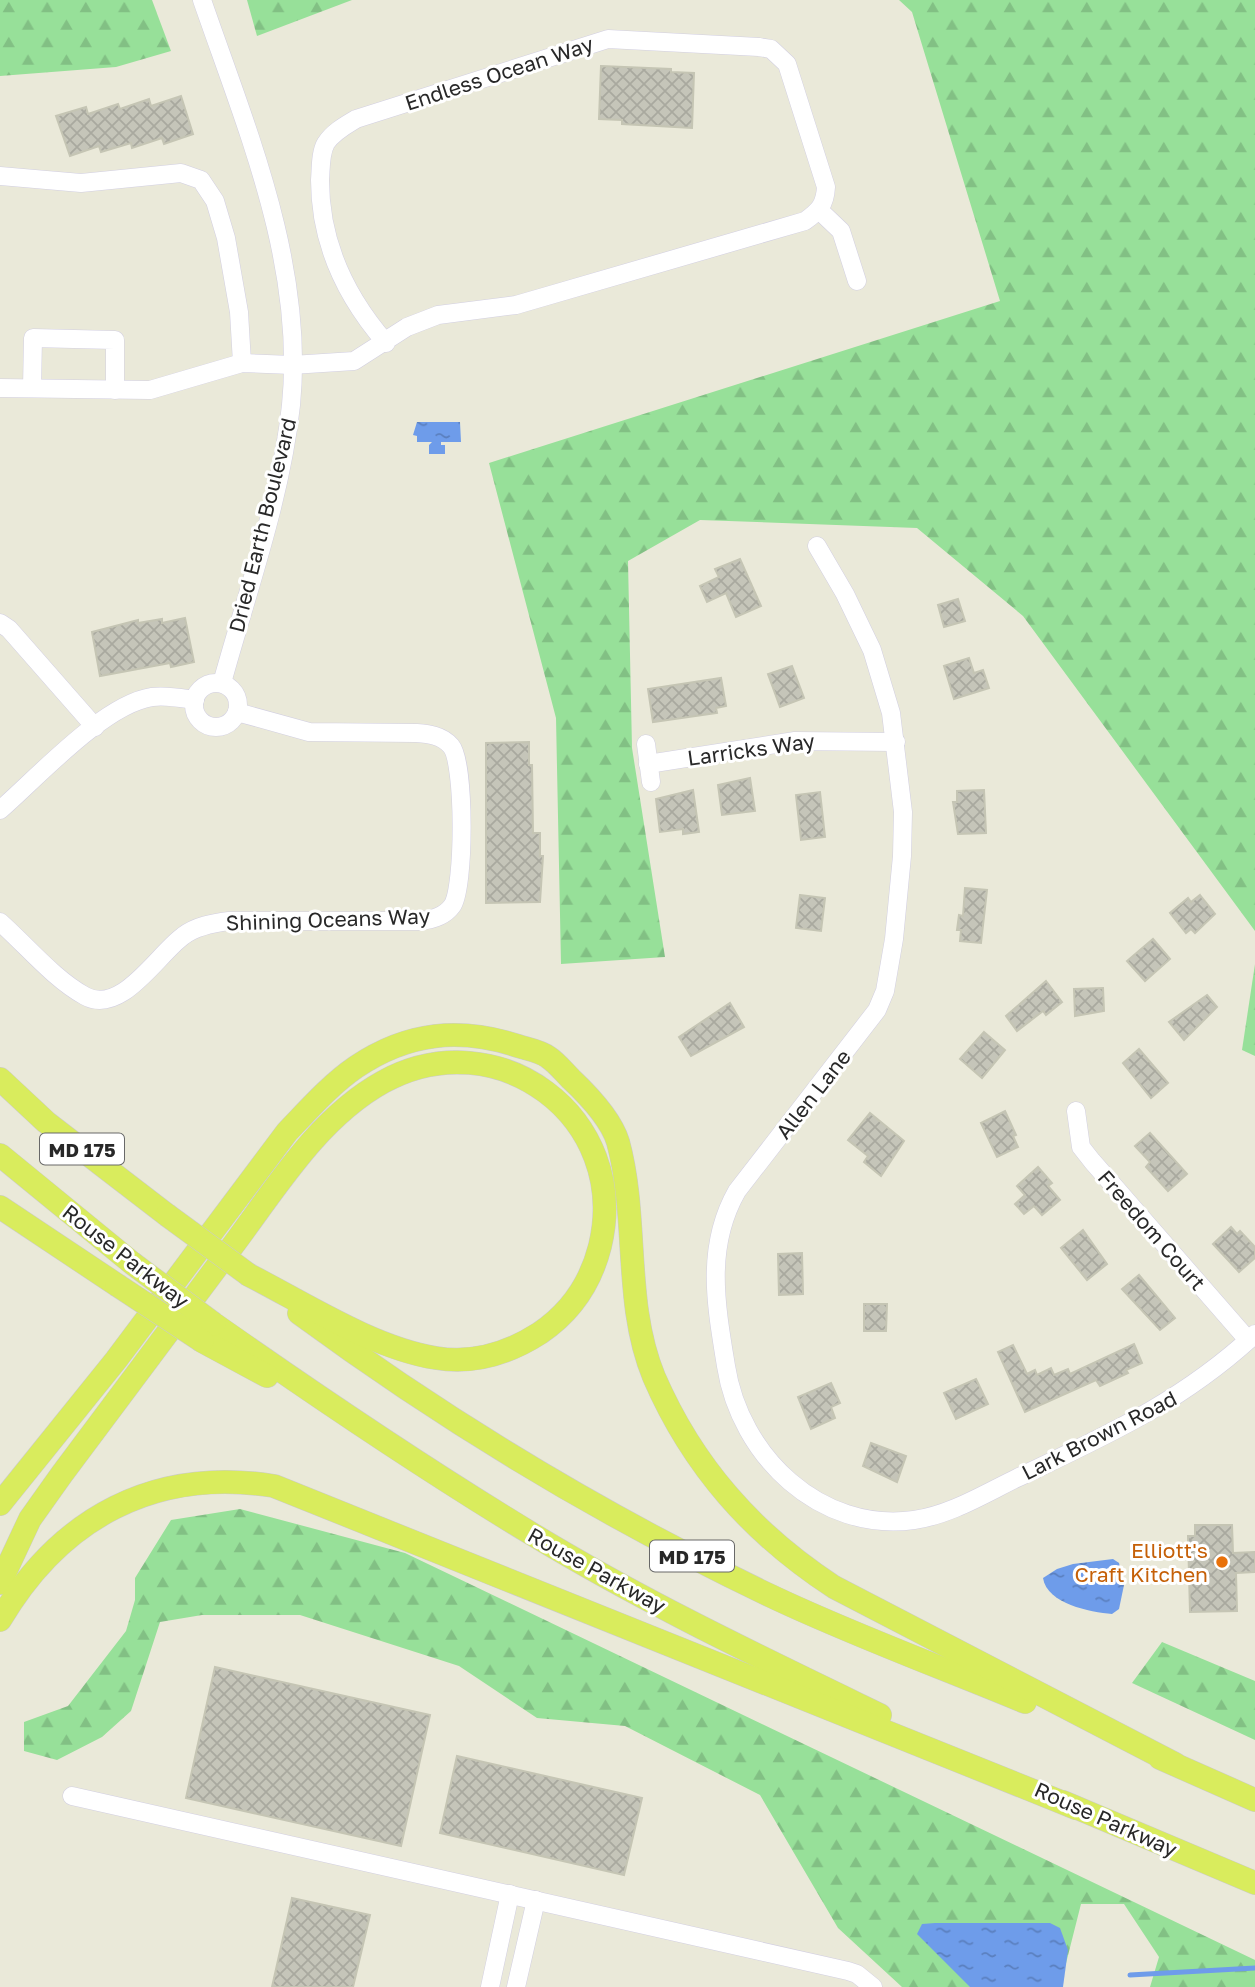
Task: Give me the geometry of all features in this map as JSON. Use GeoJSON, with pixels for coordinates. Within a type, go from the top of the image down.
{"type":"FeatureCollection","features":[{"type":"Feature","properties":{"kind":"main road"},"geometry":{"type":"LineString","coordinates":[[0,1504],[124,1349],[287,1132],[311,1106],[356,1067],[400,1044],[438,1034],[488,1036],[548,1056],[587,1094],[617,1139],[628,1192],[634,1298],[653,1374],[677,1427],[709,1473],[756,1528],[790,1558],[834,1587],[1175,1764]]}},
{"type":"Feature","properties":{"kind":"main road"},"geometry":{"type":"LineString","coordinates":[[0,1583],[30,1519],[62,1474],[306,1149],[360,1096],[403,1073],[432,1065],[462,1062],[496,1068],[530,1080],[575,1117],[601,1168],[605,1192],[602,1237],[596,1264],[585,1287],[554,1324],[505,1352],[460,1360],[407,1352],[249,1275]]}},
{"type":"Feature","properties":{"kind":"main road","name":"MD 175"},"geometry":{"type":"LineString","coordinates":[[0,1079],[46,1122],[166,1215],[386,1377],[557,1482],[772,1597],[1175,1764],[1255,1800]]}},
{"type":"Feature","properties":{"kind":"main road","name":"Rouse Parkway"},"geometry":{"type":"LineString","coordinates":[[0,1155],[132,1263],[208,1332],[533,1535],[645,1599],[755,1655],[1076,1808],[1255,1883]]}},
{"type":"Feature","properties":{"kind":"main road"},"geometry":{"type":"LineString","coordinates":[[0,1207],[117,1285],[208,1332]]}},
{"type":"Feature","properties":{"kind":"main road"},"geometry":{"type":"LineString","coordinates":[[0,1620],[31,1575],[53,1551],[113,1507],[143,1493],[178,1484],[235,1481],[274,1486],[1076,1808]]}},
{"type":"Feature","properties":{"kind":"street","name":"Dried Earth Boulevard"},"geometry":{"type":"LineString","coordinates":[[202,0],[257,159],[274,221],[289,300],[292,365],[291,405],[277,480],[222,683]]}},
{"type":"Feature","properties":{"kind":"street","name":"Endless Ocean Way"},"geometry":{"type":"LineString","coordinates":[[386,344],[351,297],[328,242],[320,186],[327,142],[356,119],[588,43],[626,38],[759,47],[780,55],[787,64],[823,176],[826,199],[820,211]]}},
{"type":"Feature","properties":{"kind":"street"},"geometry":{"type":"LineString","coordinates":[[0,176],[81,183],[181,173],[201,180],[215,201],[226,238],[239,312],[242,363]]}},
{"type":"Feature","properties":{"kind":"street"},"geometry":{"type":"LineString","coordinates":[[0,388],[116,390],[170,386],[242,363],[292,365],[354,361],[386,344],[407,327],[432,317],[516,305],[805,221],[820,211],[841,231],[857,281]]}},
{"type":"Feature","properties":{"kind":"street"},"geometry":{"type":"LineString","coordinates":[[32,388],[33,338],[115,340],[116,390]]}},
{"type":"Feature","properties":{"kind":"street","name":"Allen Lane"},"geometry":{"type":"LineString","coordinates":[[817,546],[845,594],[872,650],[882,677],[896,742],[902,812],[902,856],[894,939],[885,991],[863,1030],[737,1191],[725,1213],[715,1260],[722,1342],[732,1395],[742,1419],[788,1482],[808,1497],[856,1518],[895,1521],[931,1516]]}},
{"type":"Feature","properties":{"kind":"street"},"geometry":{"type":"LineString","coordinates":[[0,623],[9,629],[94,727]]}},
{"type":"Feature","properties":{"kind":"street"},"geometry":{"type":"LineString","coordinates":[[222,683],[236,695],[237,712],[234,719],[224,726],[210,726],[196,716],[195,700],[202,687],[222,683]]}},
{"type":"Feature","properties":{"kind":"street"},"geometry":{"type":"LineString","coordinates":[[0,810],[94,727],[119,710],[150,697],[195,700]]}},
{"type":"Feature","properties":{"kind":"street","name":"Shining Oceans Way"},"geometry":{"type":"LineString","coordinates":[[0,922],[76,991],[99,1000],[122,995],[184,935],[212,924],[229,921],[419,921],[432,919],[453,905],[460,883],[459,768],[450,745],[424,734],[309,732],[237,712]]}},
{"type":"Feature","properties":{"kind":"street","name":"Larricks Way"},"geometry":{"type":"LineString","coordinates":[[648,764],[795,741],[831,739],[867,743],[896,742]]}},
{"type":"Feature","properties":{"kind":"street"},"geometry":{"type":"LineString","coordinates":[[646,744],[651,782]]}},
{"type":"Feature","properties":{"kind":"street","name":"Freedom Court"},"geometry":{"type":"LineString","coordinates":[[1076,1111],[1081,1147],[1091,1161],[1252,1337]]}},
{"type":"Feature","properties":{"kind":"street","name":"Lark Brown Road"},"geometry":{"type":"LineString","coordinates":[[931,1516],[1072,1452],[1170,1402],[1252,1337]]}},
{"type":"Feature","properties":{"kind":"street"},"geometry":{"type":"LineString","coordinates":[[72,1796],[848,1970],[858,1973],[873,1987]]}},
{"type":"Feature","properties":{"kind":"street"},"geometry":{"type":"LineString","coordinates":[[490,1987],[510,1894]]}},
{"type":"Feature","properties":{"kind":"street"},"geometry":{"type":"LineString","coordinates":[[516,1987],[536,1900]]}},
{"type":"Feature","properties":{"kind":"green space"},"geometry":{"type":"Polygon","coordinates":[[[0,0],[152,0],[171,51],[116,67],[0,76],[0,0]]]}},
{"type":"Feature","properties":{"kind":"green space"},"geometry":{"type":"Polygon","coordinates":[[[247,0],[352,0],[257,36],[247,0]]]}},
{"type":"Feature","properties":{"kind":"green space"},"geometry":{"type":"Polygon","coordinates":[[[899,0],[1255,0],[1255,931],[1023,616],[917,528],[700,520],[628,561],[632,748],[665,957],[561,964],[556,718],[489,463],[1000,301],[912,12],[899,0]]]}},
{"type":"Feature","properties":{"kind":"green space"},"geometry":{"type":"Polygon","coordinates":[[[1255,964],[1255,1056],[1242,1050],[1255,964]]]}},
{"type":"Feature","properties":{"kind":"green space"},"geometry":{"type":"Polygon","coordinates":[[[240,1509],[405,1553],[1255,1960],[1255,1987],[1150,1987],[1159,1957],[1124,1904],[1081,1904],[1060,1987],[902,1987],[838,1928],[760,1795],[625,1726],[537,1718],[459,1666],[300,1615],[202,1615],[160,1622],[131,1711],[102,1737],[57,1760],[24,1751],[24,1722],[68,1706],[126,1631],[135,1600],[135,1578],[171,1520],[240,1509]]]}},
{"type":"Feature","properties":{"kind":"green space"},"geometry":{"type":"Polygon","coordinates":[[[1162,1642],[1255,1681],[1255,1740],[1132,1683],[1162,1642]]]}},
{"type":"Feature","properties":{"kind":"water"},"geometry":{"type":"Polygon","coordinates":[[[417,422],[460,422],[461,442],[441,442],[441,445],[445,445],[445,454],[429,454],[429,445],[432,442],[417,442],[417,436],[413,435],[417,422]]]}},
{"type":"Feature","properties":{"kind":"water"},"geometry":{"type":"Polygon","coordinates":[[[1113,1559],[1119,1563],[1124,1585],[1119,1609],[1112,1614],[1071,1605],[1052,1594],[1046,1587],[1043,1578],[1057,1569],[1073,1564],[1113,1559]]]}},
{"type":"Feature","properties":{"kind":"water"},"geometry":{"type":"Polygon","coordinates":[[[1050,1923],[1060,1928],[1068,1950],[1063,1987],[970,1987],[917,1934],[922,1924],[1050,1923]]]}},
{"type":"Feature","properties":{"kind":"building"},"geometry":{"type":"Polygon","coordinates":[[[601,66],[671,69],[671,72],[694,73],[692,128],[622,124],[622,120],[599,119],[601,66]]]}},
{"type":"Feature","properties":{"kind":"building"},"geometry":{"type":"Polygon","coordinates":[[[181,96],[193,134],[164,144],[162,138],[132,148],[131,143],[101,152],[99,146],[70,156],[56,116],[86,107],[88,114],[118,104],[120,109],[149,99],[151,106],[181,96]]]}},
{"type":"Feature","properties":{"kind":"building"},"geometry":{"type":"Polygon","coordinates":[[[740,559],[761,606],[736,617],[726,593],[707,602],[700,586],[719,577],[715,569],[740,559]]]}},
{"type":"Feature","properties":{"kind":"building"},"geometry":{"type":"Polygon","coordinates":[[[958,599],[965,621],[944,627],[938,605],[958,599]]]}},
{"type":"Feature","properties":{"kind":"building"},"geometry":{"type":"Polygon","coordinates":[[[185,618],[194,662],[171,667],[170,663],[100,676],[92,632],[138,620],[138,623],[162,619],[162,623],[185,618]]]}},
{"type":"Feature","properties":{"kind":"building"},"geometry":{"type":"Polygon","coordinates":[[[969,658],[974,673],[983,670],[989,688],[954,699],[944,666],[969,658]]]}},
{"type":"Feature","properties":{"kind":"building"},"geometry":{"type":"Polygon","coordinates":[[[792,666],[804,698],[780,707],[768,674],[792,666]]]}},
{"type":"Feature","properties":{"kind":"building"},"geometry":{"type":"Polygon","coordinates":[[[721,678],[726,706],[716,708],[717,713],[653,722],[648,689],[721,678]]]}},
{"type":"Feature","properties":{"kind":"building"},"geometry":{"type":"Polygon","coordinates":[[[529,742],[533,833],[540,833],[540,856],[543,856],[540,902],[486,903],[486,743],[529,742]]]}},
{"type":"Feature","properties":{"kind":"building"},"geometry":{"type":"Polygon","coordinates":[[[750,778],[755,811],[722,815],[718,785],[750,778]]]}},
{"type":"Feature","properties":{"kind":"building"},"geometry":{"type":"Polygon","coordinates":[[[693,790],[699,832],[683,834],[683,829],[660,832],[656,799],[693,790]]]}},
{"type":"Feature","properties":{"kind":"building"},"geometry":{"type":"Polygon","coordinates":[[[984,790],[986,833],[958,834],[953,802],[957,802],[957,791],[984,790]]]}},
{"type":"Feature","properties":{"kind":"building"},"geometry":{"type":"Polygon","coordinates":[[[820,792],[825,837],[801,840],[796,795],[820,792]]]}},
{"type":"Feature","properties":{"kind":"building"},"geometry":{"type":"Polygon","coordinates":[[[965,888],[987,890],[981,943],[960,941],[961,930],[957,930],[959,915],[963,916],[965,888]]]}},
{"type":"Feature","properties":{"kind":"building"},"geometry":{"type":"Polygon","coordinates":[[[800,895],[825,898],[821,931],[796,928],[800,895]]]}},
{"type":"Feature","properties":{"kind":"building"},"geometry":{"type":"Polygon","coordinates":[[[1200,895],[1215,914],[1195,933],[1191,929],[1186,933],[1170,913],[1188,898],[1191,902],[1200,895]]]}},
{"type":"Feature","properties":{"kind":"building"},"geometry":{"type":"Polygon","coordinates":[[[1153,939],[1170,959],[1145,981],[1127,961],[1153,939]]]}},
{"type":"Feature","properties":{"kind":"building"},"geometry":{"type":"Polygon","coordinates":[[[1046,981],[1062,1002],[1046,1015],[1043,1011],[1017,1031],[1006,1016],[1046,981]]]}},
{"type":"Feature","properties":{"kind":"building"},"geometry":{"type":"Polygon","coordinates":[[[1103,988],[1104,1011],[1075,1016],[1074,989],[1103,988]]]}},
{"type":"Feature","properties":{"kind":"building"},"geometry":{"type":"Polygon","coordinates":[[[1207,995],[1217,1007],[1184,1040],[1169,1022],[1207,995]]]}},
{"type":"Feature","properties":{"kind":"building"},"geometry":{"type":"Polygon","coordinates":[[[730,1003],[744,1027],[691,1056],[679,1037],[730,1003]]]}},
{"type":"Feature","properties":{"kind":"building"},"geometry":{"type":"Polygon","coordinates":[[[984,1032],[1005,1050],[982,1078],[960,1059],[984,1032]]]}},
{"type":"Feature","properties":{"kind":"building"},"geometry":{"type":"Polygon","coordinates":[[[1139,1049],[1168,1083],[1151,1098],[1123,1063],[1139,1049]]]}},
{"type":"Feature","properties":{"kind":"building"},"geometry":{"type":"Polygon","coordinates":[[[1005,1111],[1016,1135],[1013,1136],[1018,1147],[997,1157],[981,1123],[1005,1111]]]}},
{"type":"Feature","properties":{"kind":"building"},"geometry":{"type":"Polygon","coordinates":[[[870,1113],[904,1141],[881,1176],[864,1162],[868,1156],[848,1140],[870,1113]]]}},
{"type":"Feature","properties":{"kind":"building"},"geometry":{"type":"Polygon","coordinates":[[[1150,1133],[1187,1174],[1168,1191],[1146,1167],[1150,1162],[1135,1146],[1150,1133]]]}},
{"type":"Feature","properties":{"kind":"building"},"geometry":{"type":"Polygon","coordinates":[[[1038,1167],[1052,1183],[1048,1186],[1060,1200],[1042,1215],[1034,1206],[1024,1214],[1015,1204],[1025,1195],[1017,1186],[1038,1167]]]}},
{"type":"Feature","properties":{"kind":"building"},"geometry":{"type":"Polygon","coordinates":[[[1231,1227],[1237,1234],[1240,1231],[1255,1247],[1255,1258],[1239,1272],[1213,1244],[1231,1227]]]}},
{"type":"Feature","properties":{"kind":"building"},"geometry":{"type":"Polygon","coordinates":[[[1083,1230],[1107,1264],[1087,1280],[1061,1248],[1083,1230]]]}},
{"type":"Feature","properties":{"kind":"building"},"geometry":{"type":"Polygon","coordinates":[[[802,1253],[803,1294],[779,1295],[778,1254],[802,1253]]]}},
{"type":"Feature","properties":{"kind":"building"},"geometry":{"type":"Polygon","coordinates":[[[1139,1275],[1175,1318],[1160,1330],[1122,1289],[1139,1275]]]}},
{"type":"Feature","properties":{"kind":"building"},"geometry":{"type":"Polygon","coordinates":[[[864,1304],[887,1304],[886,1331],[864,1331],[864,1304]]]}},
{"type":"Feature","properties":{"kind":"building"},"geometry":{"type":"Polygon","coordinates":[[[1134,1344],[1142,1363],[1126,1370],[1128,1373],[1100,1386],[1096,1380],[1025,1412],[998,1352],[1013,1345],[1027,1374],[1035,1370],[1037,1375],[1051,1368],[1054,1375],[1068,1369],[1070,1374],[1134,1344]]]}},
{"type":"Feature","properties":{"kind":"building"},"geometry":{"type":"Polygon","coordinates":[[[976,1379],[988,1404],[956,1419],[944,1393],[976,1379]]]}},
{"type":"Feature","properties":{"kind":"building"},"geometry":{"type":"Polygon","coordinates":[[[831,1383],[840,1403],[831,1407],[835,1418],[811,1429],[798,1397],[831,1383]]]}},
{"type":"Feature","properties":{"kind":"building"},"geometry":{"type":"Polygon","coordinates":[[[871,1443],[906,1456],[897,1482],[863,1466],[871,1443]]]}},
{"type":"Feature","properties":{"kind":"building","name":"Elliott's Craft Kitchen"},"geometry":{"type":"Polygon","coordinates":[[[1195,1525],[1232,1525],[1233,1553],[1255,1552],[1255,1572],[1236,1573],[1237,1611],[1190,1612],[1188,1536],[1195,1536],[1195,1525]]]}},
{"type":"Feature","properties":{"kind":"building"},"geometry":{"type":"Polygon","coordinates":[[[215,1667],[430,1715],[401,1846],[186,1798],[215,1667]]]}},
{"type":"Feature","properties":{"kind":"building"},"geometry":{"type":"Polygon","coordinates":[[[457,1756],[642,1798],[624,1875],[440,1833],[457,1756]]]}},
{"type":"Feature","properties":{"kind":"building"},"geometry":{"type":"Polygon","coordinates":[[[292,1898],[370,1915],[353,1987],[272,1987],[292,1898]]]}},
{"type":"Feature","properties":{"kind":"waterway"},"geometry":{"type":"LineString","coordinates":[[1130,1975],[1255,1968]]}},
{"type":"Feature","properties":{"kind":"place","name":"Elliott's Craft Kitchen"},"geometry":{"type":"Point","coordinates":[1222,1562]}}]}
